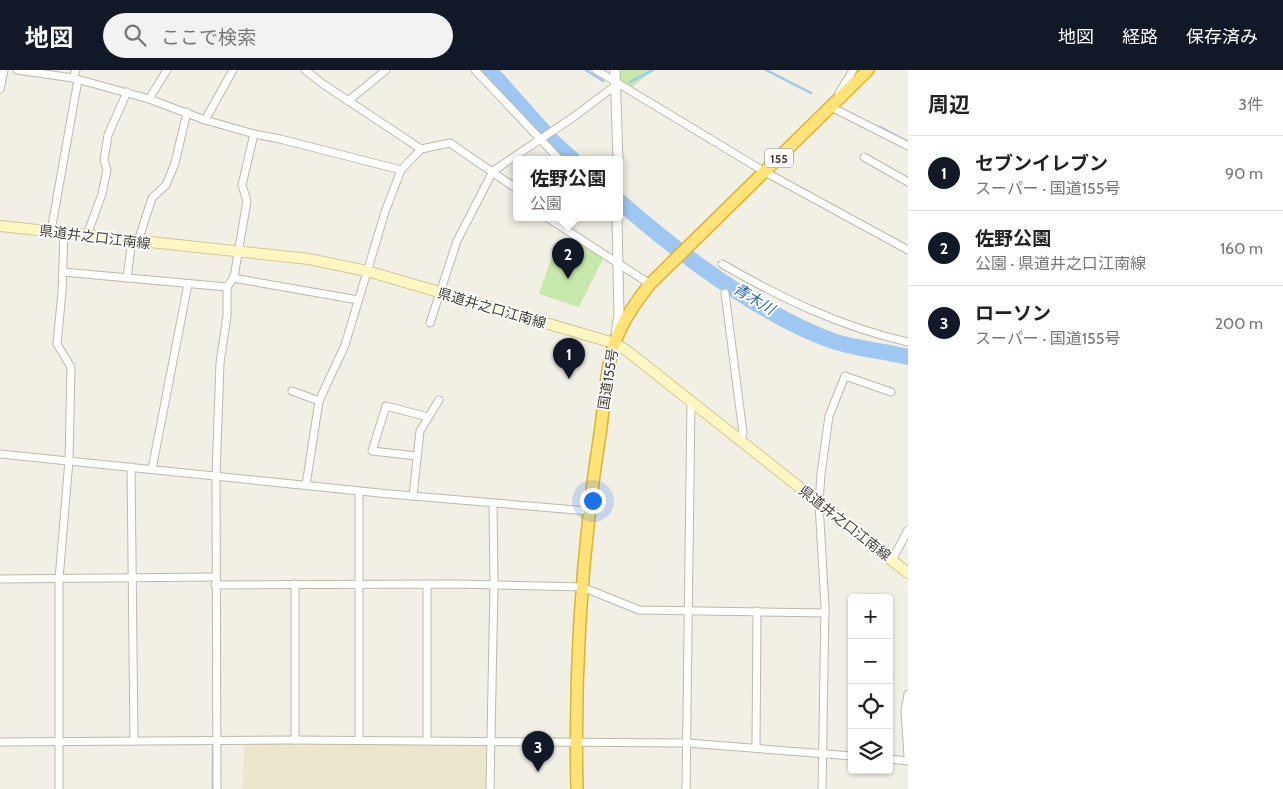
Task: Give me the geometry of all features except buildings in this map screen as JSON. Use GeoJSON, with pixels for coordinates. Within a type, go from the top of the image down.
{"type":"FeatureCollection","features":[{"type":"Feature","properties":{"kind":"highway","name":"国道155号"},"geometry":{"type":"LineString","coordinates":[[577,789],[576,743],[582,587],[588,511],[614,343],[626,316],[650,284],[868,70]]}},
{"type":"Feature","properties":{"kind":"main road","name":"県道井之口江南線"},"geometry":{"type":"LineString","coordinates":[[0,226],[309,259],[367,271],[439,294],[614,343],[691,401],[908,573]]}},
{"type":"Feature","properties":{"kind":"street"},"geometry":{"type":"LineString","coordinates":[[0,89],[4,70]]}},
{"type":"Feature","properties":{"kind":"street"},"geometry":{"type":"LineString","coordinates":[[17,70],[76,79],[127,92],[149,98],[205,120],[254,134],[401,170]]}},
{"type":"Feature","properties":{"kind":"street"},"geometry":{"type":"LineString","coordinates":[[51,231],[76,70]]}},
{"type":"Feature","properties":{"kind":"street"},"geometry":{"type":"LineString","coordinates":[[149,98],[168,70]]}},
{"type":"Feature","properties":{"kind":"street"},"geometry":{"type":"LineString","coordinates":[[205,120],[233,70]]}},
{"type":"Feature","properties":{"kind":"street"},"geometry":{"type":"LineString","coordinates":[[306,70],[348,101],[421,149]]}},
{"type":"Feature","properties":{"kind":"street"},"geometry":{"type":"LineString","coordinates":[[348,101],[386,70]]}},
{"type":"Feature","properties":{"kind":"street"},"geometry":{"type":"LineString","coordinates":[[475,70],[556,156]]}},
{"type":"Feature","properties":{"kind":"street"},"geometry":{"type":"LineString","coordinates":[[596,70],[615,78],[765,172],[908,250]]}},
{"type":"Feature","properties":{"kind":"street"},"geometry":{"type":"LineString","coordinates":[[852,70],[831,107],[908,146]]}},
{"type":"Feature","properties":{"kind":"street"},"geometry":{"type":"LineString","coordinates":[[515,156],[539,140],[615,78]]}},
{"type":"Feature","properties":{"kind":"street"},"geometry":{"type":"LineString","coordinates":[[615,78],[618,156]]}},
{"type":"Feature","properties":{"kind":"street"},"geometry":{"type":"LineString","coordinates":[[87,235],[102,194],[107,170],[104,160],[108,135],[127,92]]}},
{"type":"Feature","properties":{"kind":"street"},"geometry":{"type":"LineString","coordinates":[[127,278],[135,241],[152,198],[166,185],[172,171],[187,112]]}},
{"type":"Feature","properties":{"kind":"street"},"geometry":{"type":"LineString","coordinates":[[217,789],[215,577],[220,363],[227,316],[227,287],[232,278],[247,201],[242,185],[254,134]]}},
{"type":"Feature","properties":{"kind":"street"},"geometry":{"type":"LineString","coordinates":[[306,485],[319,401],[345,345],[385,212],[401,170],[421,149],[450,143],[513,186]]}},
{"type":"Feature","properties":{"kind":"street"},"geometry":{"type":"LineString","coordinates":[[430,323],[457,241],[492,171],[513,157]]}},
{"type":"Feature","properties":{"kind":"street"},"geometry":{"type":"LineString","coordinates":[[864,157],[908,182]]}},
{"type":"Feature","properties":{"kind":"street"},"geometry":{"type":"LineString","coordinates":[[553,221],[650,284]]}},
{"type":"Feature","properties":{"kind":"street"},"geometry":{"type":"LineString","coordinates":[[614,343],[619,314],[616,263],[617,221]]}},
{"type":"Feature","properties":{"kind":"street"},"geometry":{"type":"LineString","coordinates":[[59,789],[59,578],[69,460],[71,367],[56,344],[63,272],[64,232]]}},
{"type":"Feature","properties":{"kind":"street"},"geometry":{"type":"LineString","coordinates":[[722,264],[771,292],[832,320],[879,336],[908,342]]}},
{"type":"Feature","properties":{"kind":"street"},"geometry":{"type":"LineString","coordinates":[[63,272],[227,287]]}},
{"type":"Feature","properties":{"kind":"street"},"geometry":{"type":"LineString","coordinates":[[232,278],[358,300]]}},
{"type":"Feature","properties":{"kind":"street"},"geometry":{"type":"LineString","coordinates":[[152,469],[188,284]]}},
{"type":"Feature","properties":{"kind":"street"},"geometry":{"type":"LineString","coordinates":[[725,293],[743,433],[740,440]]}},
{"type":"Feature","properties":{"kind":"street"},"geometry":{"type":"LineString","coordinates":[[822,789],[825,613],[819,502],[829,416],[845,376],[891,392]]}},
{"type":"Feature","properties":{"kind":"street"},"geometry":{"type":"LineString","coordinates":[[292,391],[319,401]]}},
{"type":"Feature","properties":{"kind":"street"},"geometry":{"type":"LineString","coordinates":[[413,496],[420,431],[439,400]]}},
{"type":"Feature","properties":{"kind":"street"},"geometry":{"type":"LineString","coordinates":[[686,789],[691,401]]}},
{"type":"Feature","properties":{"kind":"street"},"geometry":{"type":"LineString","coordinates":[[417,456],[372,451],[386,406],[428,417]]}},
{"type":"Feature","properties":{"kind":"street"},"geometry":{"type":"LineString","coordinates":[[0,454],[493,504],[588,511]]}},
{"type":"Feature","properties":{"kind":"street"},"geometry":{"type":"LineString","coordinates":[[131,467],[134,742]]}},
{"type":"Feature","properties":{"kind":"street"},"geometry":{"type":"LineString","coordinates":[[359,491],[359,740]]}},
{"type":"Feature","properties":{"kind":"street"},"geometry":{"type":"LineString","coordinates":[[490,789],[494,585],[493,504]]}},
{"type":"Feature","properties":{"kind":"street"},"geometry":{"type":"LineString","coordinates":[[892,560],[908,530]]}},
{"type":"Feature","properties":{"kind":"street"},"geometry":{"type":"LineString","coordinates":[[0,579],[215,577]]}},
{"type":"Feature","properties":{"kind":"street"},"geometry":{"type":"LineString","coordinates":[[295,584],[295,740]]}},
{"type":"Feature","properties":{"kind":"street"},"geometry":{"type":"LineString","coordinates":[[215,585],[427,584],[582,587],[640,610],[825,613]]}},
{"type":"Feature","properties":{"kind":"street"},"geometry":{"type":"LineString","coordinates":[[427,584],[427,740]]}},
{"type":"Feature","properties":{"kind":"street"},"geometry":{"type":"LineString","coordinates":[[756,748],[757,611]]}},
{"type":"Feature","properties":{"kind":"street"},"geometry":{"type":"LineString","coordinates":[[908,694],[905,711],[908,756]]}},
{"type":"Feature","properties":{"kind":"street"},"geometry":{"type":"LineString","coordinates":[[0,742],[427,740],[687,743],[848,756]]}},
{"type":"Feature","properties":{"kind":"street"},"geometry":{"type":"LineString","coordinates":[[893,759],[908,761]]}},
{"type":"Feature","properties":{"kind":"shaded area"},"geometry":{"type":"Polygon","coordinates":[[[250,743],[488,746],[488,789],[243,789],[244,748],[250,743]]]}},
{"type":"Feature","properties":{"kind":"green space"},"geometry":{"type":"Polygon","coordinates":[[[616,70],[654,70],[632,87],[616,85],[616,70]]]}},
{"type":"Feature","properties":{"kind":"green space"},"geometry":{"type":"Polygon","coordinates":[[[576,239],[603,259],[579,307],[539,294],[551,259],[564,264],[576,239]]]}},
{"type":"Feature","properties":{"kind":"waterway","name":"青木川"},"geometry":{"type":"LineString","coordinates":[[489,70],[552,141],[569,156]]}},
{"type":"Feature","properties":{"kind":"waterway"},"geometry":{"type":"LineString","coordinates":[[586,70],[603,81]]}},
{"type":"Feature","properties":{"kind":"waterway"},"geometry":{"type":"LineString","coordinates":[[630,82],[653,70]]}},
{"type":"Feature","properties":{"kind":"waterway"},"geometry":{"type":"LineString","coordinates":[[766,70],[811,93]]}},
{"type":"Feature","properties":{"kind":"waterway"},"geometry":{"type":"LineString","coordinates":[[880,127],[908,142]]}},
{"type":"Feature","properties":{"kind":"waterway","name":"青木川"},"geometry":{"type":"LineString","coordinates":[[623,204],[667,241],[720,280],[749,299],[805,330],[851,346],[908,357]]}},
{"type":"Feature","properties":{"kind":"waterway"},"geometry":{"type":"LineString","coordinates":[[213,747],[213,789]]}},
{"type":"Feature","properties":{"kind":"place","name":"佐野公園"},"geometry":{"type":"Point","coordinates":[568,279]}},
{"type":"Feature","properties":{"kind":"place","name":"セブンイレブン"},"geometry":{"type":"Point","coordinates":[569,379]}},
{"type":"Feature","properties":{"kind":"place","name":"ローソン"},"geometry":{"type":"Point","coordinates":[538,772]}}]}
